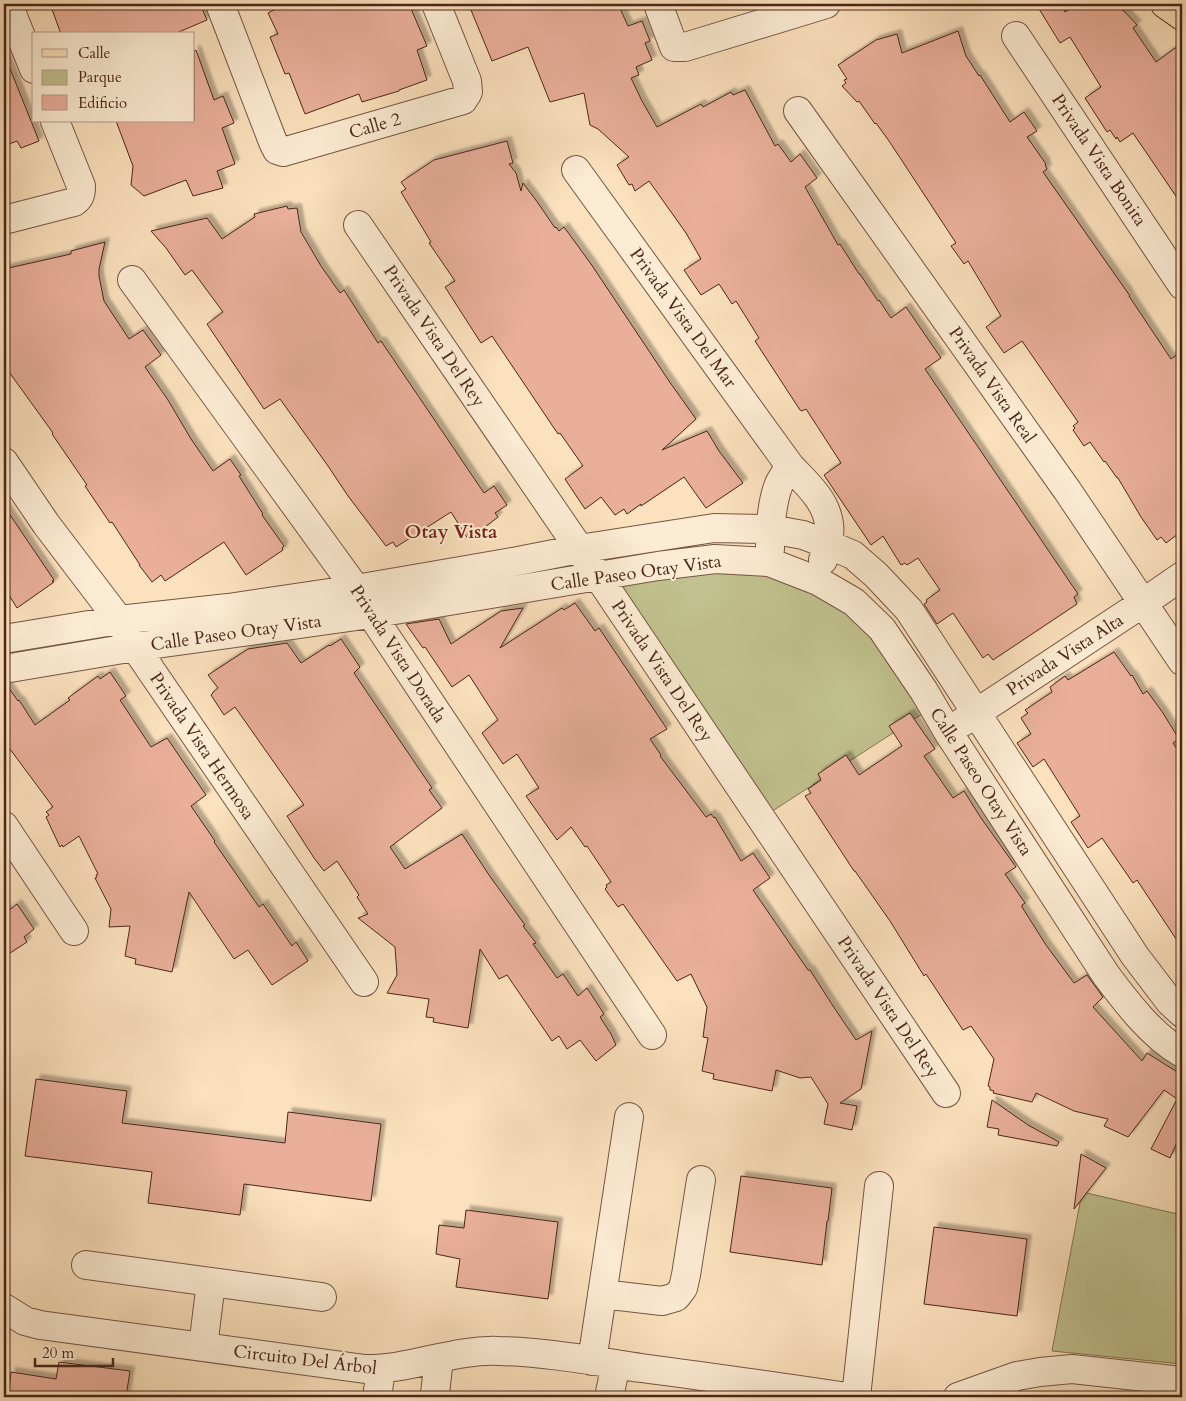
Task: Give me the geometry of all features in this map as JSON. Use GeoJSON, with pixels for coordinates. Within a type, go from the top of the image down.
{"type":"FeatureCollection","features":[{"type":"Feature","properties":{"kind":"main road"},"geometry":{"type":"LineString","coordinates":[[1165,4],[1182,16]]}},
{"type":"Feature","properties":{"kind":"street"},"geometry":{"type":"LineString","coordinates":[[8,4],[32,64]]}},
{"type":"Feature","properties":{"kind":"street","name":"Calle 2"},"geometry":{"type":"LineString","coordinates":[[220,4],[276,150],[283,152],[464,100],[468,92],[467,81],[436,4]]}},
{"type":"Feature","properties":{"kind":"street"},"geometry":{"type":"LineString","coordinates":[[658,4],[674,47],[685,47],[826,4]]}},
{"type":"Feature","properties":{"kind":"street","name":"Privada Vista Bonita"},"geometry":{"type":"LineString","coordinates":[[1016,36],[1182,285]]}},
{"type":"Feature","properties":{"kind":"street","name":"Privada Vista Real"},"geometry":{"type":"LineString","coordinates":[[798,111],[1067,490],[1182,661]]}},
{"type":"Feature","properties":{"kind":"street"},"geometry":{"type":"LineString","coordinates":[[4,220],[74,202],[79,199],[80,186],[55,122]]}},
{"type":"Feature","properties":{"kind":"street","name":"Privada Vista Del Mar"},"geometry":{"type":"LineString","coordinates":[[576,170],[790,466],[814,490],[825,512],[829,526],[828,544],[818,580]]}},
{"type":"Feature","properties":{"kind":"street","name":"Privada Vista Del Rey"},"geometry":{"type":"LineString","coordinates":[[358,225],[598,576],[946,1093]]}},
{"type":"Feature","properties":{"kind":"street","name":"Privada Vista Dorada"},"geometry":{"type":"LineString","coordinates":[[132,280],[356,589],[652,1035]]}},
{"type":"Feature","properties":{"kind":"street","name":"Privada Vista Hermosa"},"geometry":{"type":"LineString","coordinates":[[4,462],[46,524],[119,620],[135,647],[364,982]]}},
{"type":"Feature","properties":{"kind":"street"},"geometry":{"type":"LineString","coordinates":[[769,562],[770,529],[777,492],[779,484],[790,466]]}},
{"type":"Feature","properties":{"kind":"street","name":"Calle Paseo Otay Vista"},"geometry":{"type":"LineString","coordinates":[[4,639],[119,620],[228,608],[356,589],[579,549],[714,528],[770,529],[803,535],[852,555],[876,575],[909,610],[1134,956],[1170,1002],[1182,1013]]}},
{"type":"Feature","properties":{"kind":"street","name":"Calle Paseo Otay Vista"},"geometry":{"type":"LineString","coordinates":[[4,669],[135,647],[371,614],[658,566],[715,559],[769,562],[818,580],[854,602],[882,629],[924,691],[948,732],[1106,975],[1130,1007],[1169,1046],[1182,1053]]}},
{"type":"Feature","properties":{"kind":"street","name":"Privada Vista Alta"},"geometry":{"type":"LineString","coordinates":[[948,732],[1143,604],[1182,576]]}},
{"type":"Feature","properties":{"kind":"street"},"geometry":{"type":"LineString","coordinates":[[4,826],[74,931]]}},
{"type":"Feature","properties":{"kind":"street"},"geometry":{"type":"LineString","coordinates":[[1106,975],[1134,956]]}},
{"type":"Feature","properties":{"kind":"street"},"geometry":{"type":"LineString","coordinates":[[609,1397],[604,1362],[602,1294],[628,1117]]}},
{"type":"Feature","properties":{"kind":"street"},"geometry":{"type":"LineString","coordinates":[[602,1294],[662,1301],[676,1297],[683,1288],[686,1275],[701,1180]]}},
{"type":"Feature","properties":{"kind":"street"},"geometry":{"type":"LineString","coordinates":[[856,1397],[879,1186]]}},
{"type":"Feature","properties":{"kind":"street"},"geometry":{"type":"LineString","coordinates":[[86,1265],[322,1297]]}},
{"type":"Feature","properties":{"kind":"street"},"geometry":{"type":"LineString","coordinates":[[203,1348],[211,1282]]}},
{"type":"Feature","properties":{"kind":"street","name":"Circuito Del Árbol"},"geometry":{"type":"LineString","coordinates":[[4,1308],[25,1321],[40,1325],[364,1369],[381,1370],[468,1352],[526,1352],[847,1397]]}},
{"type":"Feature","properties":{"kind":"street"},"geometry":{"type":"LineString","coordinates":[[435,1397],[439,1358]]}},
{"type":"Feature","properties":{"kind":"street"},"geometry":{"type":"LineString","coordinates":[[958,1397],[1018,1376],[1072,1369],[1182,1382]]}},
{"type":"Feature","properties":{"kind":"street"},"geometry":{"type":"LineString","coordinates":[[377,1397],[381,1370]]}},
{"type":"Feature","properties":{"kind":"green space"},"geometry":{"type":"Polygon","coordinates":[[[715,559],[854,602],[930,709],[757,821],[598,576],[715,559]]]}},
{"type":"Feature","properties":{"kind":"green space"},"geometry":{"type":"Polygon","coordinates":[[[1082,1192],[1182,1215],[1182,1364],[1052,1351],[1082,1192]]]}},
{"type":"Feature","properties":{"kind":"building"},"geometry":{"type":"Polygon","coordinates":[[[50,4],[200,4],[207,20],[179,32],[60,32],[50,4]]]}},
{"type":"Feature","properties":{"kind":"building"},"geometry":{"type":"Polygon","coordinates":[[[285,4],[409,4],[427,46],[417,50],[427,80],[362,102],[359,94],[305,114],[289,73],[285,74],[270,37],[278,34],[268,13],[285,4]]]}},
{"type":"Feature","properties":{"kind":"building"},"geometry":{"type":"Polygon","coordinates":[[[474,4],[618,4],[628,26],[642,21],[650,41],[645,43],[652,60],[636,67],[639,75],[631,78],[657,127],[701,104],[703,107],[731,92],[733,95],[745,90],[775,146],[778,144],[791,162],[800,154],[817,178],[805,187],[838,245],[840,244],[878,301],[891,318],[906,307],[941,358],[925,369],[1078,594],[1074,597],[1077,604],[993,660],[988,654],[983,658],[953,613],[937,624],[924,604],[927,602],[926,600],[940,590],[918,558],[907,565],[905,563],[901,565],[883,536],[871,545],[824,475],[841,463],[806,409],[800,410],[755,341],[759,338],[736,301],[732,304],[719,284],[701,295],[684,270],[701,259],[686,233],[649,181],[635,191],[632,184],[629,185],[617,165],[629,157],[598,129],[590,125],[584,93],[550,102],[528,47],[492,61],[471,10],[476,8],[474,4]]]}},
{"type":"Feature","properties":{"kind":"building"},"geometry":{"type":"Polygon","coordinates":[[[1036,4],[1060,4],[1065,12],[1077,4],[1115,4],[1137,25],[1133,28],[1156,62],[1182,43],[1182,205],[1133,133],[1120,142],[1110,130],[1107,132],[1085,98],[1101,87],[1070,37],[1060,43],[1036,4]]]}},
{"type":"Feature","properties":{"kind":"building"},"geometry":{"type":"Polygon","coordinates":[[[958,31],[966,56],[1010,122],[1024,112],[1037,131],[1027,137],[1046,164],[1047,169],[1043,172],[1130,296],[1171,359],[1182,351],[1182,531],[1166,543],[1161,537],[1157,540],[1118,478],[1090,442],[1084,446],[1073,430],[1075,428],[1073,426],[1078,422],[1022,341],[1004,353],[986,327],[1001,316],[968,261],[964,264],[951,246],[956,243],[889,141],[859,101],[857,102],[842,86],[846,83],[844,80],[847,79],[838,65],[876,40],[897,34],[902,53],[958,31]]]}},
{"type":"Feature","properties":{"kind":"building"},"geometry":{"type":"Polygon","coordinates":[[[195,50],[214,100],[223,96],[234,123],[222,128],[235,164],[217,171],[223,188],[193,196],[186,180],[144,196],[131,185],[133,166],[116,122],[195,122],[195,50]]]}},
{"type":"Feature","properties":{"kind":"building"},"geometry":{"type":"Polygon","coordinates":[[[4,56],[39,141],[21,148],[17,141],[4,146],[4,56]]]}},
{"type":"Feature","properties":{"kind":"building"},"geometry":{"type":"Polygon","coordinates":[[[507,141],[513,163],[509,164],[516,173],[521,191],[523,183],[555,228],[559,231],[564,227],[696,419],[662,450],[707,431],[719,451],[743,483],[706,508],[684,477],[627,514],[624,509],[615,515],[601,497],[585,509],[565,479],[583,466],[560,433],[558,434],[492,336],[481,343],[445,287],[455,281],[429,243],[431,242],[401,192],[406,189],[401,182],[434,160],[507,141]]]}},
{"type":"Feature","properties":{"kind":"building"},"geometry":{"type":"Polygon","coordinates":[[[287,206],[288,209],[297,208],[301,232],[321,266],[340,293],[344,290],[378,343],[381,341],[484,493],[494,486],[507,505],[495,513],[498,517],[468,539],[451,512],[396,547],[393,542],[386,546],[348,496],[280,399],[264,409],[207,324],[223,312],[192,270],[185,275],[151,231],[207,218],[222,239],[255,217],[254,214],[287,206]]]}},
{"type":"Feature","properties":{"kind":"building"},"geometry":{"type":"Polygon","coordinates":[[[105,242],[99,269],[104,301],[129,339],[143,330],[161,355],[145,367],[168,400],[191,439],[213,471],[230,459],[241,475],[239,476],[262,515],[284,546],[283,550],[246,575],[224,542],[165,581],[161,575],[152,582],[112,522],[110,523],[85,486],[87,485],[53,433],[4,365],[4,269],[71,254],[71,251],[105,242]]]}},
{"type":"Feature","properties":{"kind":"building"},"geometry":{"type":"Polygon","coordinates":[[[4,506],[54,580],[52,581],[54,582],[17,608],[4,587],[4,506]]]}},
{"type":"Feature","properties":{"kind":"building"},"geometry":{"type":"Polygon","coordinates":[[[575,603],[595,631],[599,628],[667,729],[650,739],[660,756],[706,817],[711,814],[715,817],[741,861],[753,853],[770,878],[753,890],[808,970],[810,970],[856,1040],[872,1031],[861,1089],[840,1103],[857,1106],[852,1130],[824,1124],[828,1104],[811,1077],[800,1078],[776,1070],[772,1091],[713,1079],[714,1074],[702,1071],[708,1038],[703,1037],[707,1007],[691,974],[677,981],[623,904],[618,907],[605,889],[606,885],[611,882],[587,846],[585,847],[571,827],[557,840],[526,796],[539,788],[517,754],[503,764],[482,733],[498,720],[469,675],[452,687],[425,647],[423,648],[406,624],[439,619],[451,644],[501,611],[523,608],[500,648],[562,608],[564,610],[575,603]]]}},
{"type":"Feature","properties":{"kind":"building"},"geometry":{"type":"Polygon","coordinates":[[[341,639],[360,667],[354,673],[432,788],[429,790],[442,808],[390,847],[405,869],[462,834],[525,925],[523,926],[536,943],[533,944],[557,978],[563,974],[578,996],[587,988],[604,1014],[600,1017],[616,1045],[596,1061],[580,1040],[567,1049],[559,1036],[552,1041],[507,975],[499,979],[480,949],[468,1028],[433,1022],[434,1018],[426,1017],[429,999],[387,993],[397,975],[395,947],[358,918],[368,914],[357,897],[359,895],[337,861],[324,871],[314,858],[287,816],[304,805],[235,707],[224,715],[211,695],[218,688],[208,675],[248,649],[287,643],[301,663],[341,639]]]}},
{"type":"Feature","properties":{"kind":"building"},"geometry":{"type":"Polygon","coordinates":[[[1114,652],[1132,675],[1143,694],[1147,691],[1179,739],[1173,743],[1182,757],[1182,948],[1137,880],[1133,883],[1102,838],[1088,848],[1071,822],[1080,816],[1044,759],[1033,767],[1017,743],[1031,734],[1021,718],[1028,713],[1025,710],[1052,692],[1050,687],[1065,676],[1068,680],[1114,652]]]}},
{"type":"Feature","properties":{"kind":"building"},"geometry":{"type":"Polygon","coordinates":[[[110,672],[126,696],[120,700],[151,747],[167,738],[206,795],[191,806],[214,842],[259,907],[263,904],[292,946],[296,942],[308,961],[272,985],[248,950],[234,959],[189,892],[172,972],[135,964],[136,959],[125,956],[130,926],[109,927],[111,909],[95,878],[98,874],[79,836],[63,847],[62,845],[60,847],[46,817],[49,815],[46,812],[53,807],[4,741],[4,684],[19,700],[35,725],[70,700],[68,698],[98,676],[100,679],[110,672]]]}},
{"type":"Feature","properties":{"kind":"building"},"geometry":{"type":"Polygon","coordinates":[[[910,713],[935,749],[924,756],[953,798],[964,791],[1016,867],[1005,874],[1025,903],[1022,907],[1046,945],[1074,983],[1087,975],[1103,997],[1093,1007],[1142,1061],[1147,1053],[1182,1075],[1182,1131],[1170,1158],[1151,1149],[1177,1099],[1164,1090],[1128,1137],[1104,1126],[1108,1119],[1074,1111],[1036,1093],[1032,1102],[993,1093],[994,1091],[990,1090],[988,1086],[994,1059],[971,1026],[963,1030],[926,974],[924,976],[890,921],[854,871],[805,796],[811,793],[808,789],[821,780],[818,774],[846,755],[859,775],[902,746],[889,726],[910,713]]]}},
{"type":"Feature","properties":{"kind":"building"},"geometry":{"type":"Polygon","coordinates":[[[17,904],[34,929],[24,937],[27,942],[4,957],[4,906],[7,912],[17,904]]]}},
{"type":"Feature","properties":{"kind":"building"},"geometry":{"type":"Polygon","coordinates":[[[36,1079],[127,1091],[122,1123],[285,1143],[288,1112],[381,1124],[371,1201],[244,1184],[240,1215],[148,1203],[152,1172],[25,1156],[36,1079]]]}},
{"type":"Feature","properties":{"kind":"building"},"geometry":{"type":"Polygon","coordinates":[[[992,1100],[1028,1125],[1059,1142],[1057,1146],[998,1135],[999,1129],[987,1127],[992,1100]]]}},
{"type":"Feature","properties":{"kind":"building"},"geometry":{"type":"Polygon","coordinates":[[[1081,1154],[1106,1168],[1074,1209],[1081,1154]]]}},
{"type":"Feature","properties":{"kind":"building"},"geometry":{"type":"Polygon","coordinates":[[[741,1176],[832,1188],[822,1265],[730,1252],[741,1176]]]}},
{"type":"Feature","properties":{"kind":"building"},"geometry":{"type":"Polygon","coordinates":[[[466,1210],[558,1222],[548,1299],[456,1287],[460,1259],[436,1254],[439,1225],[464,1228],[466,1210]]]}},
{"type":"Feature","properties":{"kind":"building"},"geometry":{"type":"Polygon","coordinates":[[[934,1227],[1027,1239],[1017,1316],[924,1304],[934,1227]]]}},
{"type":"Feature","properties":{"kind":"building"},"geometry":{"type":"Polygon","coordinates":[[[59,1362],[130,1371],[126,1397],[8,1397],[11,1372],[56,1379],[59,1362]]]}},
{"type":"Feature","properties":{"kind":"district","name":"Otay Vista"},"geometry":{"type":"Point","coordinates":[451,532]}}]}
